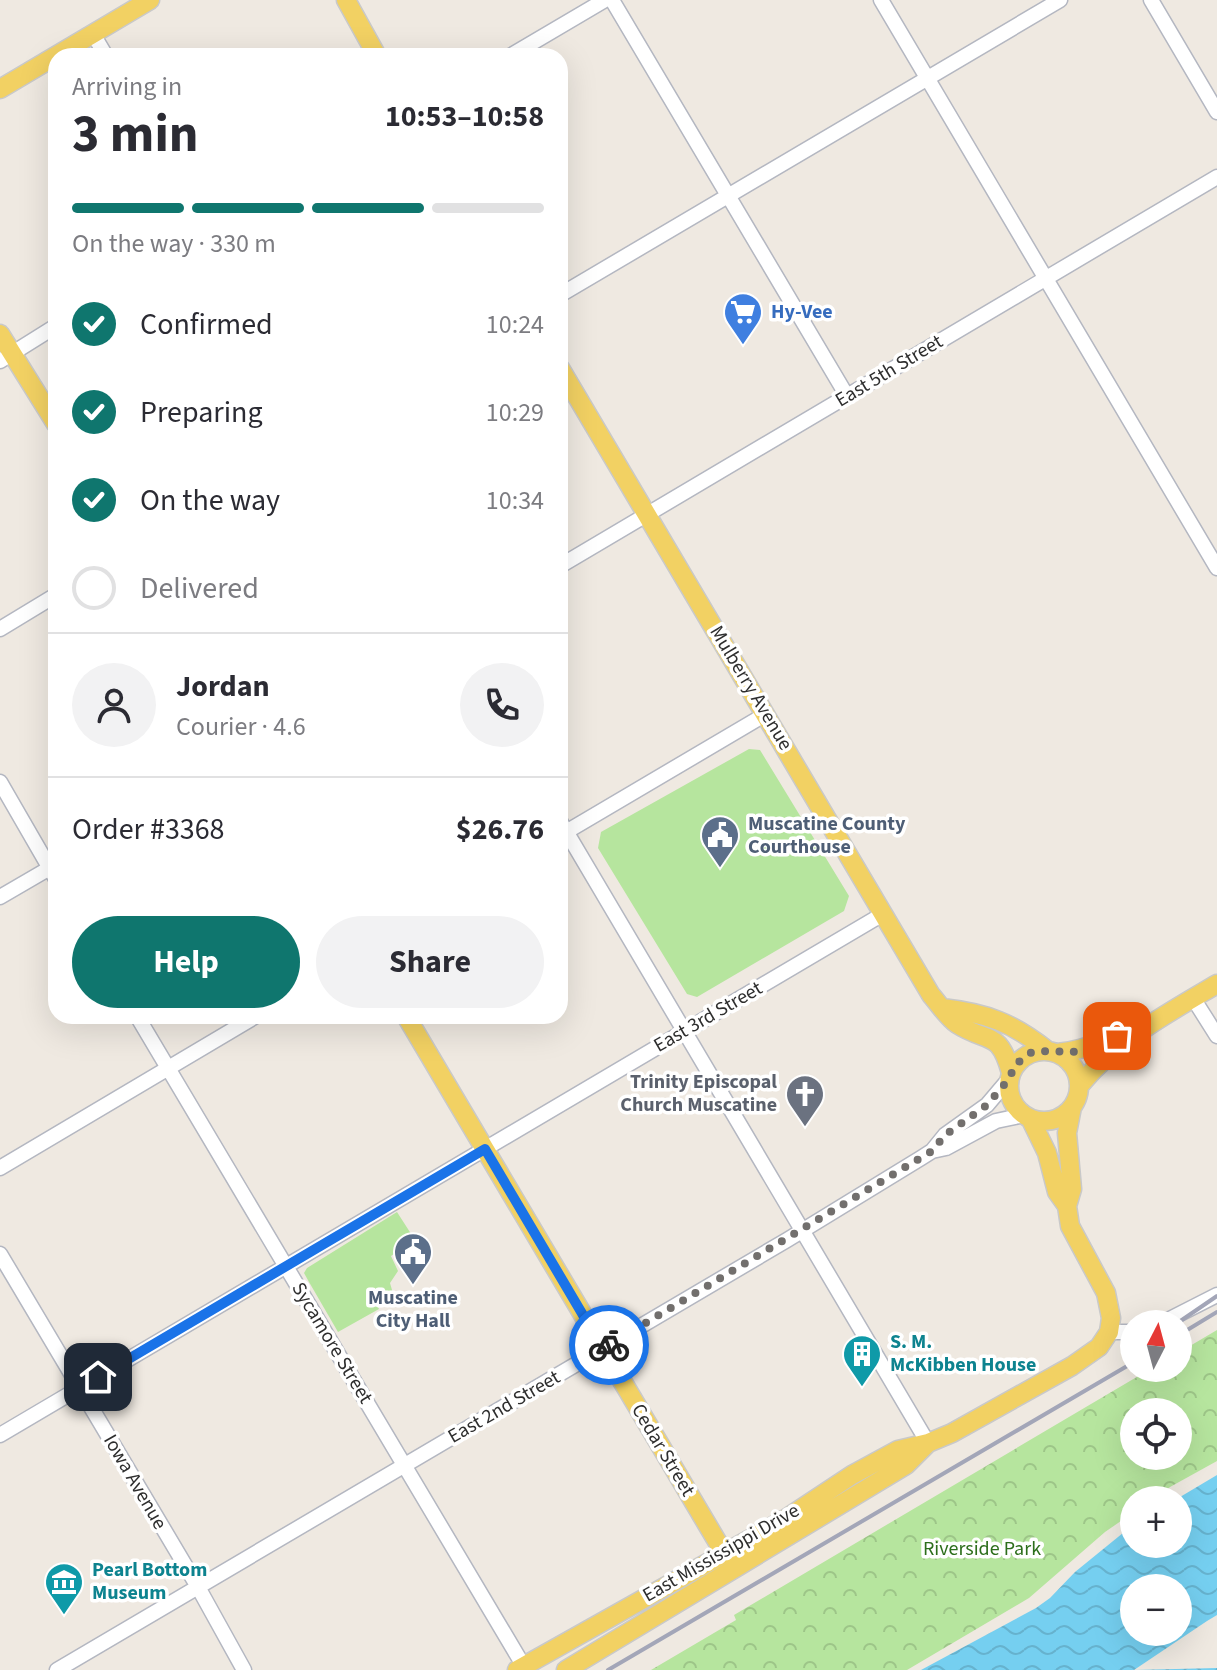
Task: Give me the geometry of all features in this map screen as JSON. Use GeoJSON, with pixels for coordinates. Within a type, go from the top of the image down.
{"type":"FeatureCollection","features":[{"type":"Feature","properties":{"kind":"main road"},"geometry":{"type":"LineString","coordinates":[[69,48],[150,0]]}},
{"type":"Feature","properties":{"kind":"main road"},"geometry":{"type":"LineString","coordinates":[[346,0],[373,48]]}},
{"type":"Feature","properties":{"kind":"main road"},"geometry":{"type":"LineString","coordinates":[[0,89],[48,61]]}},
{"type":"Feature","properties":{"kind":"main road"},"geometry":{"type":"LineString","coordinates":[[0,334],[6,357],[48,413]]}},
{"type":"Feature","properties":{"kind":"main road","name":"Mulberry Avenue"},"geometry":{"type":"LineString","coordinates":[[568,381],[931,995],[957,1023],[991,1037],[1001,1045],[1010,1076]]}},
{"type":"Feature","properties":{"kind":"main road"},"geometry":{"type":"LineString","coordinates":[[1109,1332],[1111,1309],[1106,1293],[1070,1226],[1067,1206],[1072,1189],[1067,1133],[1072,1107],[1080,1085],[1100,1063],[1139,1031],[1217,984]]}},
{"type":"Feature","properties":{"kind":"main road"},"geometry":{"type":"LineString","coordinates":[[942,1008],[963,1010],[1012,1025],[1073,1065],[1080,1085]]}},
{"type":"Feature","properties":{"kind":"main road","name":"Cedar Street"},"geometry":{"type":"LineString","coordinates":[[411,1024],[724,1553]]}},
{"type":"Feature","properties":{"kind":"main road"},"geometry":{"type":"LineString","coordinates":[[1067,1206],[1057,1192],[1047,1153],[1027,1116],[1011,1099],[1010,1076],[1015,1065],[1030,1053],[1084,1049],[1139,1031]]}},
{"type":"Feature","properties":{"kind":"main road"},"geometry":{"type":"LineString","coordinates":[[1027,1116],[1046,1121],[1056,1119],[1072,1107]]}},
{"type":"Feature","properties":{"kind":"main road","name":"East Mississippi Drive"},"geometry":{"type":"LineString","coordinates":[[522,1669],[784,1520],[821,1493],[863,1469],[898,1450],[952,1433],[1072,1366],[1099,1347],[1109,1332]]}},
{"type":"Feature","properties":{"kind":"main road","name":"East Mississippi Drive"},"geometry":{"type":"LineString","coordinates":[[566,1670],[906,1465],[928,1443]]}},
{"type":"Feature","properties":{"kind":"street"},"geometry":{"type":"LineString","coordinates":[[524,48],[605,0]]}},
{"type":"Feature","properties":{"kind":"street"},"geometry":{"type":"LineString","coordinates":[[612,0],[847,396]]}},
{"type":"Feature","properties":{"kind":"street"},"geometry":{"type":"LineString","coordinates":[[881,0],[1217,568]]}},
{"type":"Feature","properties":{"kind":"street"},"geometry":{"type":"LineString","coordinates":[[568,290],[1060,0]]}},
{"type":"Feature","properties":{"kind":"street"},"geometry":{"type":"LineString","coordinates":[[1151,0],[1217,112]]}},
{"type":"Feature","properties":{"kind":"street"},"geometry":{"type":"LineString","coordinates":[[93,34],[101,48]]}},
{"type":"Feature","properties":{"kind":"street","name":"East 5th Street"},"geometry":{"type":"LineString","coordinates":[[568,561],[1217,177]]}},
{"type":"Feature","properties":{"kind":"street"},"geometry":{"type":"LineString","coordinates":[[6,357],[48,331]]}},
{"type":"Feature","properties":{"kind":"street"},"geometry":{"type":"LineString","coordinates":[[0,629],[48,600]]}},
{"type":"Feature","properties":{"kind":"street"},"geometry":{"type":"LineString","coordinates":[[568,824],[766,714]]}},
{"type":"Feature","properties":{"kind":"street"},"geometry":{"type":"LineString","coordinates":[[0,782],[48,861]]}},
{"type":"Feature","properties":{"kind":"street"},"geometry":{"type":"LineString","coordinates":[[568,835],[928,1443]]}},
{"type":"Feature","properties":{"kind":"street"},"geometry":{"type":"LineString","coordinates":[[0,897],[48,874]]}},
{"type":"Feature","properties":{"kind":"street","name":"East 3rd Street"},"geometry":{"type":"LineString","coordinates":[[0,1435],[883,914]]}},
{"type":"Feature","properties":{"kind":"street"},"geometry":{"type":"LineString","coordinates":[[1193,998],[1217,1036]]}},
{"type":"Feature","properties":{"kind":"street","name":"Sycamore Street"},"geometry":{"type":"LineString","coordinates":[[142,1024],[522,1669]]}},
{"type":"Feature","properties":{"kind":"street"},"geometry":{"type":"LineString","coordinates":[[0,1168],[243,1024]]}},
{"type":"Feature","properties":{"kind":"street","name":"East 2nd Street"},"geometry":{"type":"LineString","coordinates":[[57,1670],[802,1231],[932,1151],[945,1135],[987,1105],[1010,1076]]}},
{"type":"Feature","properties":{"kind":"street","name":"East 2nd Street"},"geometry":{"type":"LineString","coordinates":[[932,1151],[946,1148],[996,1121],[1027,1116]]}},
{"type":"Feature","properties":{"kind":"street","name":"Iowa Avenue"},"geometry":{"type":"LineString","coordinates":[[0,1254],[244,1670]]}},
{"type":"Feature","properties":{"kind":"street"},"geometry":{"type":"LineString","coordinates":[[1188,1310],[1217,1295]]}},
{"type":"Feature","properties":{"kind":"street"},"geometry":{"type":"LineString","coordinates":[[1109,1332],[1120,1332]]}},
{"type":"Feature","properties":{"kind":"green space"},"geometry":{"type":"Polygon","coordinates":[[[749,749],[760,750],[849,896],[844,911],[697,997],[687,994],[598,848],[601,832],[749,749]]]}},
{"type":"Feature","properties":{"kind":"green space"},"geometry":{"type":"Polygon","coordinates":[[[397,1212],[415,1240],[391,1256],[398,1271],[390,1283],[394,1297],[338,1332],[304,1273],[307,1268],[397,1212]]]}},
{"type":"Feature","properties":{"kind":"green space","name":"Riverside Park"},"geometry":{"type":"Polygon","coordinates":[[[1217,1330],[1217,1465],[1182,1486],[1120,1486],[1120,1528],[1031,1601],[911,1670],[651,1670],[736,1620],[734,1615],[1128,1382],[1192,1382],[1192,1345],[1217,1330]]]}},
{"type":"Feature","properties":{"kind":"water"},"geometry":{"type":"Polygon","coordinates":[[[1217,1465],[1217,1670],[911,1670],[1031,1601],[1120,1528],[1120,1558],[1192,1558],[1192,1486],[1182,1486],[1217,1465]]]}},
{"type":"Feature","properties":{"kind":"pier"},"geometry":{"type":"Polygon","coordinates":[[[1217,1461],[1217,1475],[1192,1490],[1192,1486],[1172,1486],[1217,1461]]]}},
{"type":"Feature","properties":{"kind":"pier"},"geometry":{"type":"Polygon","coordinates":[[[1120,1522],[1120,1535],[1036,1608],[921,1670],[907,1670],[1029,1598],[1120,1522]]]}},
{"type":"Feature","properties":{"kind":"pier"},"geometry":{"type":"Polygon","coordinates":[[[1217,1615],[1217,1668],[1134,1670],[1170,1646],[1192,1646],[1192,1631],[1217,1615]]]}},
{"type":"Feature","properties":{"kind":"railway"},"geometry":{"type":"LineString","coordinates":[[1192,1313],[1217,1296]]}},
{"type":"Feature","properties":{"kind":"railway"},"geometry":{"type":"LineString","coordinates":[[1192,1327],[1217,1312]]}},
{"type":"Feature","properties":{"kind":"railway"},"geometry":{"type":"LineString","coordinates":[[608,1670],[1120,1370]]}},
{"type":"Feature","properties":{"kind":"way so far"},"geometry":{"type":"LineString","coordinates":[[609,1345],[932,1151],[945,1135],[987,1105],[1009,1079],[1015,1065],[1030,1053],[1073,1052],[1117,1036]]}},
{"type":"Feature","properties":{"kind":"place","name":"Hy-Vee"},"geometry":{"type":"Point","coordinates":[743,346]}},
{"type":"Feature","properties":{"kind":"place","name":"Muscatine County Courthouse"},"geometry":{"type":"Point","coordinates":[720,869]}},
{"type":"Feature","properties":{"kind":"place","name":"Trinity Episcopal Church Muscatine"},"geometry":{"type":"Point","coordinates":[805,1128]}},
{"type":"Feature","properties":{"kind":"place","name":"Muscatine City Hall"},"geometry":{"type":"Point","coordinates":[413,1286]}},
{"type":"Feature","properties":{"kind":"place","name":"S. M. McKibben House"},"geometry":{"type":"Point","coordinates":[862,1388]}},
{"type":"Feature","properties":{"kind":"place","name":"Pearl Bottom Museum"},"geometry":{"type":"Point","coordinates":[64,1616]}},
{"type":"Feature","properties":{"kind":"route"},"geometry":{"type":"LineString","coordinates":[[98,1377],[485,1149],[603,1349],[609,1345]]}}]}
